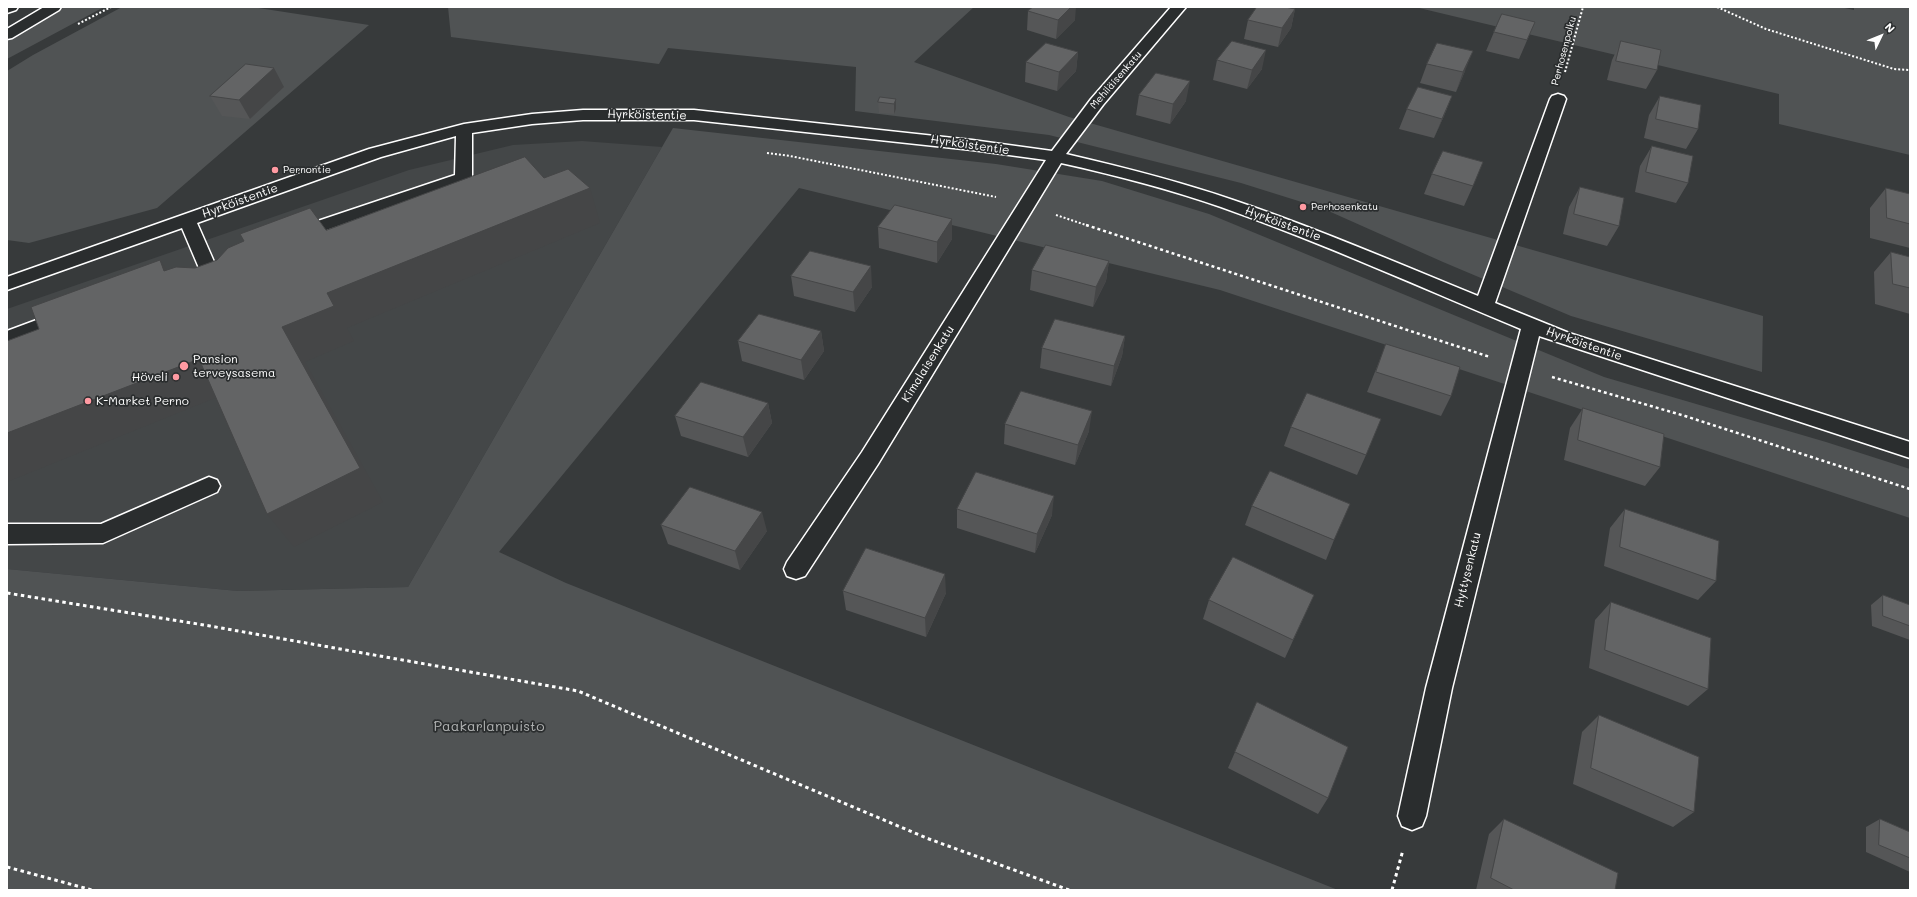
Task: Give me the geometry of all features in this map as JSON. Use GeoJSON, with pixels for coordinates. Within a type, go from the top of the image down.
{"type":"FeatureCollection","features":[{"type":"Feature","properties":{"kind":"street"},"geometry":{"type":"LineString","coordinates":[[7,9],[11,7]]}},
{"type":"Feature","properties":{"kind":"street"},"geometry":{"type":"LineString","coordinates":[[7,35],[54,7]]}},
{"type":"Feature","properties":{"kind":"street","name":"Mehiläisenkatu"},"geometry":{"type":"LineString","coordinates":[[1057,157],[1087,114],[1179,7]]}},
{"type":"Feature","properties":{"kind":"street"},"geometry":{"type":"LineString","coordinates":[[1484,307],[1558,100]]}},
{"type":"Feature","properties":{"kind":"street","name":"Hyrköistentie"},"geometry":{"type":"LineString","coordinates":[[7,284],[375,153],[464,129],[532,119],[583,114],[694,115],[936,140],[1057,157],[1131,174],[1226,203],[1284,224],[1562,338],[1910,450]]}},
{"type":"Feature","properties":{"kind":"street"},"geometry":{"type":"LineString","coordinates":[[274,241],[463,178],[464,129]]}},
{"type":"Feature","properties":{"kind":"street","name":"Kimalaisenkatu"},"geometry":{"type":"LineString","coordinates":[[796,569],[870,458],[1027,206],[1039,182],[1057,157]]}},
{"type":"Feature","properties":{"kind":"street"},"geometry":{"type":"LineString","coordinates":[[186,220],[207,264]]}},
{"type":"Feature","properties":{"kind":"street"},"geometry":{"type":"LineString","coordinates":[[7,338],[81,311]]}},
{"type":"Feature","properties":{"kind":"street","name":"Hyttysenkatu"},"geometry":{"type":"LineString","coordinates":[[1412,816],[1439,688],[1520,367],[1532,326]]}},
{"type":"Feature","properties":{"kind":"street"},"geometry":{"type":"LineString","coordinates":[[7,534],[104,533],[209,486]]}},
{"type":"Feature","properties":{"kind":"path","name":"Perhosenpolku"},"geometry":{"type":"LineString","coordinates":[[1558,100],[1583,7]]}},
{"type":"Feature","properties":{"kind":"path"},"geometry":{"type":"LineString","coordinates":[[1717,7],[1766,29],[1894,68],[1910,70]]}},
{"type":"Feature","properties":{"kind":"path"},"geometry":{"type":"LineString","coordinates":[[7,593],[210,626],[578,691],[929,838],[1069,890]]}},
{"type":"Feature","properties":{"kind":"path"},"geometry":{"type":"LineString","coordinates":[[1392,890],[1412,816]]}},
{"type":"Feature","properties":{"kind":"path"},"geometry":{"type":"LineString","coordinates":[[7,867],[92,890]]}},
{"type":"Feature","properties":{"kind":"shaded area"},"geometry":{"type":"Polygon","coordinates":[[[582,141],[662,147],[408,587],[238,591],[7,569],[7,309],[409,170],[513,145],[582,141]]]}},
{"type":"Feature","properties":{"kind":"green space"},"geometry":{"type":"Polygon","coordinates":[[[64,7],[104,7],[7,59],[7,41],[64,7]]]}},
{"type":"Feature","properties":{"kind":"green space"},"geometry":{"type":"Polygon","coordinates":[[[122,7],[252,7],[369,25],[157,208],[29,243],[7,240],[7,71],[33,55],[122,7]]]}},
{"type":"Feature","properties":{"kind":"green space"},"geometry":{"type":"Polygon","coordinates":[[[448,7],[974,7],[914,62],[1069,117],[1763,316],[1762,372],[1571,316],[1443,262],[1324,209],[1241,183],[1049,135],[855,111],[856,67],[668,48],[659,64],[451,37],[448,7]]]}},
{"type":"Feature","properties":{"kind":"green space"},"geometry":{"type":"Polygon","coordinates":[[[1415,7],[1840,7],[1854,10],[1854,7],[1910,7],[1910,155],[1779,124],[1779,94],[1415,7]]]}},
{"type":"Feature","properties":{"kind":"green space","name":"Paakarlanpuisto"},"geometry":{"type":"Polygon","coordinates":[[[673,128],[996,164],[1102,181],[1209,214],[1604,377],[1826,442],[1910,469],[1910,518],[1220,290],[799,188],[499,552],[566,583],[1338,890],[7,890],[7,569],[238,591],[408,587],[673,128]]]}},
{"type":"Feature","properties":{"kind":"building"},"geometry":{"type":"Polygon","coordinates":[[[1033,7],[1071,7],[1058,20],[1028,11],[1033,7]]]}},
{"type":"Feature","properties":{"kind":"building"},"geometry":{"type":"Polygon","coordinates":[[[1257,7],[1285,7],[1295,9],[1282,28],[1248,20],[1257,7]]]}},
{"type":"Feature","properties":{"kind":"building"},"geometry":{"type":"Polygon","coordinates":[[[1502,14],[1535,22],[1527,40],[1494,32],[1502,14]]]}},
{"type":"Feature","properties":{"kind":"building"},"geometry":{"type":"Polygon","coordinates":[[[1232,41],[1266,50],[1252,70],[1217,60],[1232,41]]]}},
{"type":"Feature","properties":{"kind":"building"},"geometry":{"type":"Polygon","coordinates":[[[1621,41],[1661,50],[1657,70],[1616,61],[1621,41]]]}},
{"type":"Feature","properties":{"kind":"building"},"geometry":{"type":"Polygon","coordinates":[[[1046,43],[1078,52],[1059,72],[1026,62],[1046,43]]]}},
{"type":"Feature","properties":{"kind":"building"},"geometry":{"type":"Polygon","coordinates":[[[1437,43],[1473,51],[1463,72],[1427,64],[1437,43]]]}},
{"type":"Feature","properties":{"kind":"building"},"geometry":{"type":"Polygon","coordinates":[[[246,64],[274,68],[239,100],[210,96],[246,64]]]}},
{"type":"Feature","properties":{"kind":"building"},"geometry":{"type":"Polygon","coordinates":[[[1156,73],[1190,81],[1173,104],[1139,95],[1156,73]]]}},
{"type":"Feature","properties":{"kind":"building"},"geometry":{"type":"Polygon","coordinates":[[[1418,87],[1452,96],[1442,119],[1407,109],[1418,87]]]}},
{"type":"Feature","properties":{"kind":"building"},"geometry":{"type":"Polygon","coordinates":[[[1660,96],[1701,105],[1698,129],[1656,119],[1660,96]]]}},
{"type":"Feature","properties":{"kind":"building"},"geometry":{"type":"Polygon","coordinates":[[[880,97],[896,99],[894,104],[878,102],[880,97]]]}},
{"type":"Feature","properties":{"kind":"building"},"geometry":{"type":"Polygon","coordinates":[[[1652,146],[1693,156],[1688,183],[1646,172],[1652,146]]]}},
{"type":"Feature","properties":{"kind":"building"},"geometry":{"type":"Polygon","coordinates":[[[1443,151],[1483,162],[1473,186],[1432,174],[1443,151]]]}},
{"type":"Feature","properties":{"kind":"building"},"geometry":{"type":"Polygon","coordinates":[[[525,157],[544,178],[568,169],[590,188],[327,293],[334,306],[282,327],[360,468],[267,514],[199,359],[7,433],[7,341],[39,329],[31,307],[160,260],[164,271],[176,267],[195,268],[217,260],[228,248],[244,241],[240,234],[310,208],[326,230],[525,157]]]}},
{"type":"Feature","properties":{"kind":"building"},"geometry":{"type":"Polygon","coordinates":[[[1580,187],[1624,198],[1619,226],[1574,214],[1580,187]]]}},
{"type":"Feature","properties":{"kind":"building"},"geometry":{"type":"Polygon","coordinates":[[[1886,188],[1910,194],[1910,224],[1887,218],[1886,188]]]}},
{"type":"Feature","properties":{"kind":"building"},"geometry":{"type":"Polygon","coordinates":[[[895,205],[952,219],[937,242],[878,227],[895,205]]]}},
{"type":"Feature","properties":{"kind":"building"},"geometry":{"type":"Polygon","coordinates":[[[1046,245],[1109,261],[1096,287],[1032,270],[1046,245]]]}},
{"type":"Feature","properties":{"kind":"building"},"geometry":{"type":"Polygon","coordinates":[[[810,251],[871,266],[853,292],[791,276],[810,251]]]}},
{"type":"Feature","properties":{"kind":"building"},"geometry":{"type":"Polygon","coordinates":[[[1891,252],[1910,257],[1910,288],[1893,284],[1891,252]]]}},
{"type":"Feature","properties":{"kind":"building"},"geometry":{"type":"Polygon","coordinates":[[[759,314],[821,331],[801,360],[738,341],[759,314]]]}},
{"type":"Feature","properties":{"kind":"building"},"geometry":{"type":"Polygon","coordinates":[[[1055,319],[1125,336],[1114,366],[1042,348],[1055,319]]]}},
{"type":"Feature","properties":{"kind":"building"},"geometry":{"type":"Polygon","coordinates":[[[1386,344],[1460,367],[1451,396],[1376,372],[1386,344]]]}},
{"type":"Feature","properties":{"kind":"building"},"geometry":{"type":"Polygon","coordinates":[[[701,382],[768,403],[743,437],[675,416],[701,382]]]}},
{"type":"Feature","properties":{"kind":"building"},"geometry":{"type":"Polygon","coordinates":[[[1021,391],[1092,411],[1078,445],[1005,424],[1021,391]]]}},
{"type":"Feature","properties":{"kind":"building"},"geometry":{"type":"Polygon","coordinates":[[[1307,393],[1381,419],[1366,455],[1291,427],[1307,393]]]}},
{"type":"Feature","properties":{"kind":"building"},"geometry":{"type":"Polygon","coordinates":[[[1583,408],[1664,434],[1660,467],[1578,440],[1583,408]]]}},
{"type":"Feature","properties":{"kind":"building"},"geometry":{"type":"Polygon","coordinates":[[[1270,471],[1350,504],[1334,540],[1252,506],[1270,471]]]}},
{"type":"Feature","properties":{"kind":"building"},"geometry":{"type":"Polygon","coordinates":[[[976,472],[1054,496],[1037,534],[957,509],[976,472]]]}},
{"type":"Feature","properties":{"kind":"building"},"geometry":{"type":"Polygon","coordinates":[[[690,487],[762,512],[735,551],[661,525],[690,487]]]}},
{"type":"Feature","properties":{"kind":"building"},"geometry":{"type":"Polygon","coordinates":[[[1625,509],[1719,541],[1716,581],[1620,547],[1625,509]]]}},
{"type":"Feature","properties":{"kind":"building"},"geometry":{"type":"Polygon","coordinates":[[[866,548],[945,574],[925,618],[843,591],[866,548]]]}},
{"type":"Feature","properties":{"kind":"building"},"geometry":{"type":"Polygon","coordinates":[[[1233,557],[1314,595],[1293,640],[1209,600],[1233,557]]]}},
{"type":"Feature","properties":{"kind":"building"},"geometry":{"type":"Polygon","coordinates":[[[1883,595],[1910,605],[1910,626],[1883,616],[1883,595]]]}},
{"type":"Feature","properties":{"kind":"building"},"geometry":{"type":"Polygon","coordinates":[[[1611,602],[1711,638],[1708,689],[1605,650],[1611,602]]]}},
{"type":"Feature","properties":{"kind":"building"},"geometry":{"type":"Polygon","coordinates":[[[1257,702],[1348,747],[1328,798],[1235,752],[1257,702]]]}},
{"type":"Feature","properties":{"kind":"building"},"geometry":{"type":"Polygon","coordinates":[[[1599,715],[1699,757],[1694,812],[1591,768],[1599,715]]]}},
{"type":"Feature","properties":{"kind":"building"},"geometry":{"type":"Polygon","coordinates":[[[1504,819],[1618,873],[1615,890],[1514,890],[1491,878],[1504,819]]]}},
{"type":"Feature","properties":{"kind":"building"},"geometry":{"type":"Polygon","coordinates":[[[1880,819],[1910,832],[1910,858],[1879,845],[1880,819]]]}},
{"type":"Feature","properties":{"kind":"place","name":"Pernontie"},"geometry":{"type":"Point","coordinates":[275,170]}},
{"type":"Feature","properties":{"kind":"place","name":"Perhosenkatu"},"geometry":{"type":"Point","coordinates":[1303,207]}},
{"type":"Feature","properties":{"kind":"place","name":"Pansion terveysasema"},"geometry":{"type":"Point","coordinates":[184,366]}},
{"type":"Feature","properties":{"kind":"place","name":"Höveli"},"geometry":{"type":"Point","coordinates":[176,377]}},
{"type":"Feature","properties":{"kind":"place","name":"K-Market Perno"},"geometry":{"type":"Point","coordinates":[88,401]}}]}
